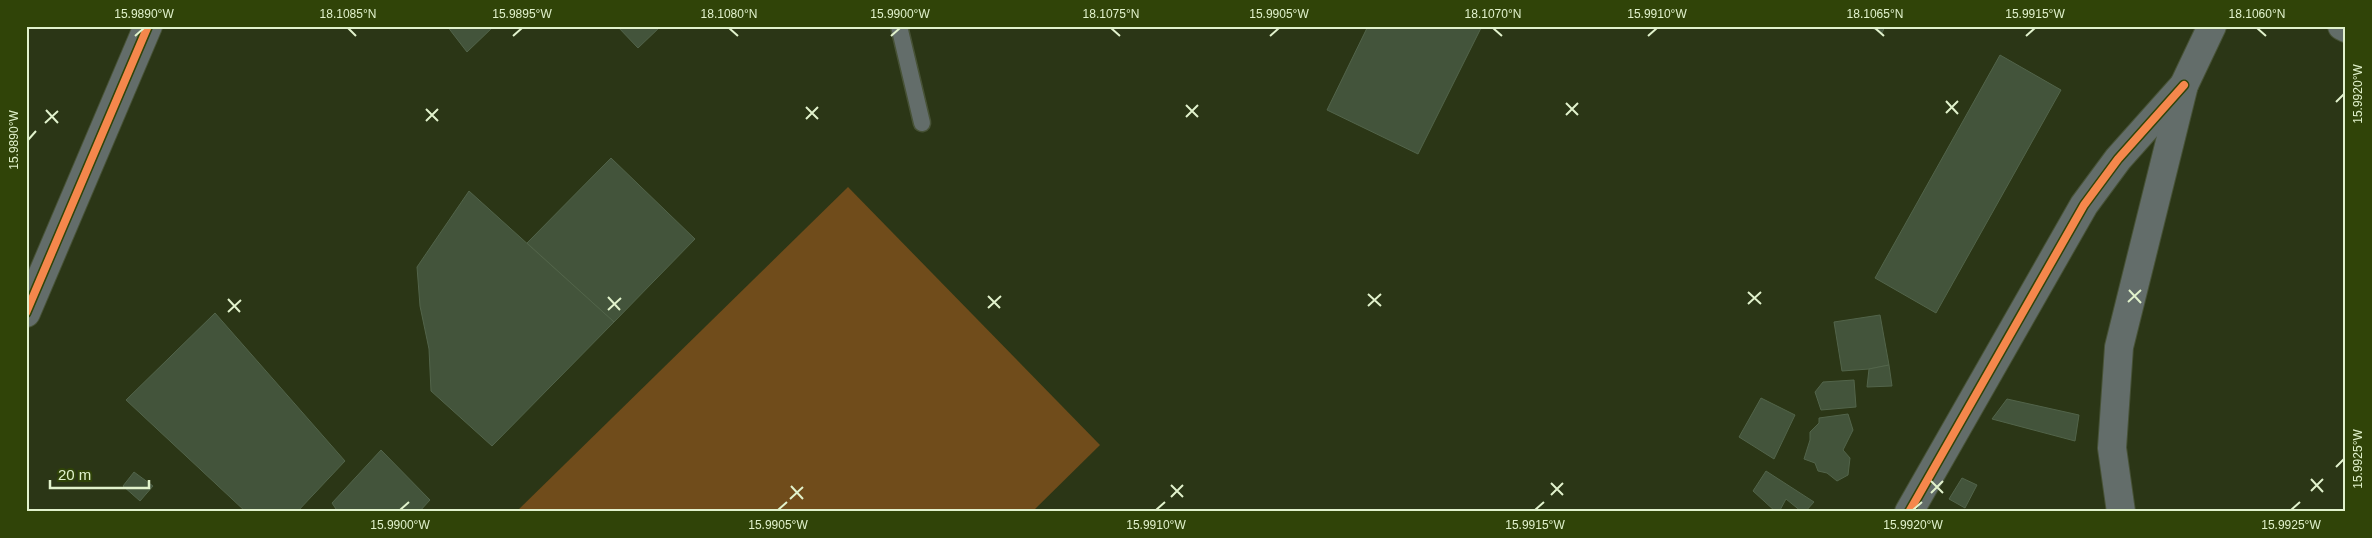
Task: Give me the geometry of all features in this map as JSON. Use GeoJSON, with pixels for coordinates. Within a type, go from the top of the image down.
{"type":"FeatureCollection","features":[{"type":"Feature","properties":{"kind":"main road"},"geometry":{"type":"LineString","coordinates":[[2342,26],[2346,28]]}},
{"type":"Feature","properties":{"kind":"street"},"geometry":{"type":"LineString","coordinates":[[26,313],[148,26]]}},
{"type":"Feature","properties":{"kind":"street"},"geometry":{"type":"LineString","coordinates":[[2121,512],[2112,448],[2119,347],[2184,85],[2212,26]]}},
{"type":"Feature","properties":{"kind":"street"},"geometry":{"type":"LineString","coordinates":[[1909,512],[2084,205],[2118,158],[2184,85]]}},
{"type":"Feature","properties":{"kind":"lane"},"geometry":{"type":"LineString","coordinates":[[899,26],[922,123]]}},
{"type":"Feature","properties":{"kind":"shaded area"},"geometry":{"type":"Polygon","coordinates":[[[848,187],[1100,445],[1032,512],[516,512],[848,187]]]}},
{"type":"Feature","properties":{"kind":"building"},"geometry":{"type":"Polygon","coordinates":[[[447,26],[494,26],[467,52],[447,26]]]}},
{"type":"Feature","properties":{"kind":"building"},"geometry":{"type":"Polygon","coordinates":[[[617,26],[661,26],[638,48],[617,26]]]}},
{"type":"Feature","properties":{"kind":"building"},"geometry":{"type":"Polygon","coordinates":[[[1368,26],[1482,26],[1418,154],[1327,110],[1368,26]]]}},
{"type":"Feature","properties":{"kind":"building"},"geometry":{"type":"Polygon","coordinates":[[[1868,26],[1885,26],[1882,33],[1868,26]]]}},
{"type":"Feature","properties":{"kind":"building"},"geometry":{"type":"Polygon","coordinates":[[[2000,55],[2061,90],[1936,313],[1875,278],[2000,55]]]}},
{"type":"Feature","properties":{"kind":"building"},"geometry":{"type":"Polygon","coordinates":[[[611,158],[695,239],[614,322],[527,243],[611,158]]]}},
{"type":"Feature","properties":{"kind":"building"},"geometry":{"type":"Polygon","coordinates":[[[469,191],[614,322],[492,446],[431,391],[429,349],[420,306],[417,267],[469,191]]]}},
{"type":"Feature","properties":{"kind":"building"},"geometry":{"type":"Polygon","coordinates":[[[215,313],[345,461],[297,512],[246,512],[126,400],[215,313]]]}},
{"type":"Feature","properties":{"kind":"building"},"geometry":{"type":"Polygon","coordinates":[[[1880,315],[1889,365],[1842,371],[1834,322],[1880,315]]]}},
{"type":"Feature","properties":{"kind":"building"},"geometry":{"type":"Polygon","coordinates":[[[1889,365],[1892,386],[1867,387],[1869,369],[1889,365]]]}},
{"type":"Feature","properties":{"kind":"building"},"geometry":{"type":"Polygon","coordinates":[[[1854,380],[1856,407],[1821,410],[1815,392],[1823,382],[1854,380]]]}},
{"type":"Feature","properties":{"kind":"building"},"geometry":{"type":"Polygon","coordinates":[[[1761,398],[1795,415],[1774,459],[1739,437],[1761,398]]]}},
{"type":"Feature","properties":{"kind":"building"},"geometry":{"type":"Polygon","coordinates":[[[2007,399],[2079,415],[2075,441],[1992,419],[2007,399]]]}},
{"type":"Feature","properties":{"kind":"building"},"geometry":{"type":"Polygon","coordinates":[[[1848,414],[1853,430],[1843,450],[1850,458],[1848,475],[1837,481],[1827,473],[1818,471],[1815,463],[1804,459],[1810,440],[1810,432],[1819,423],[1819,418],[1848,414]]]}},
{"type":"Feature","properties":{"kind":"building"},"geometry":{"type":"Polygon","coordinates":[[[381,450],[430,500],[419,512],[338,512],[332,503],[381,450]]]}},
{"type":"Feature","properties":{"kind":"building"},"geometry":{"type":"Polygon","coordinates":[[[1766,471],[1814,502],[1805,512],[1802,512],[1786,499],[1779,512],[1776,512],[1753,491],[1766,471]]]}},
{"type":"Feature","properties":{"kind":"building"},"geometry":{"type":"Polygon","coordinates":[[[134,472],[153,486],[140,501],[123,486],[134,472]]]}},
{"type":"Feature","properties":{"kind":"building"},"geometry":{"type":"Polygon","coordinates":[[[1962,478],[1977,485],[1965,508],[1949,499],[1962,478]]]}},
{"type":"Feature","properties":{"kind":"cycle path"},"geometry":{"type":"LineString","coordinates":[[26,313],[148,26]]}},
{"type":"Feature","properties":{"kind":"cycle path"},"geometry":{"type":"LineString","coordinates":[[1909,512],[2084,205],[2118,159],[2184,85]]}}]}
